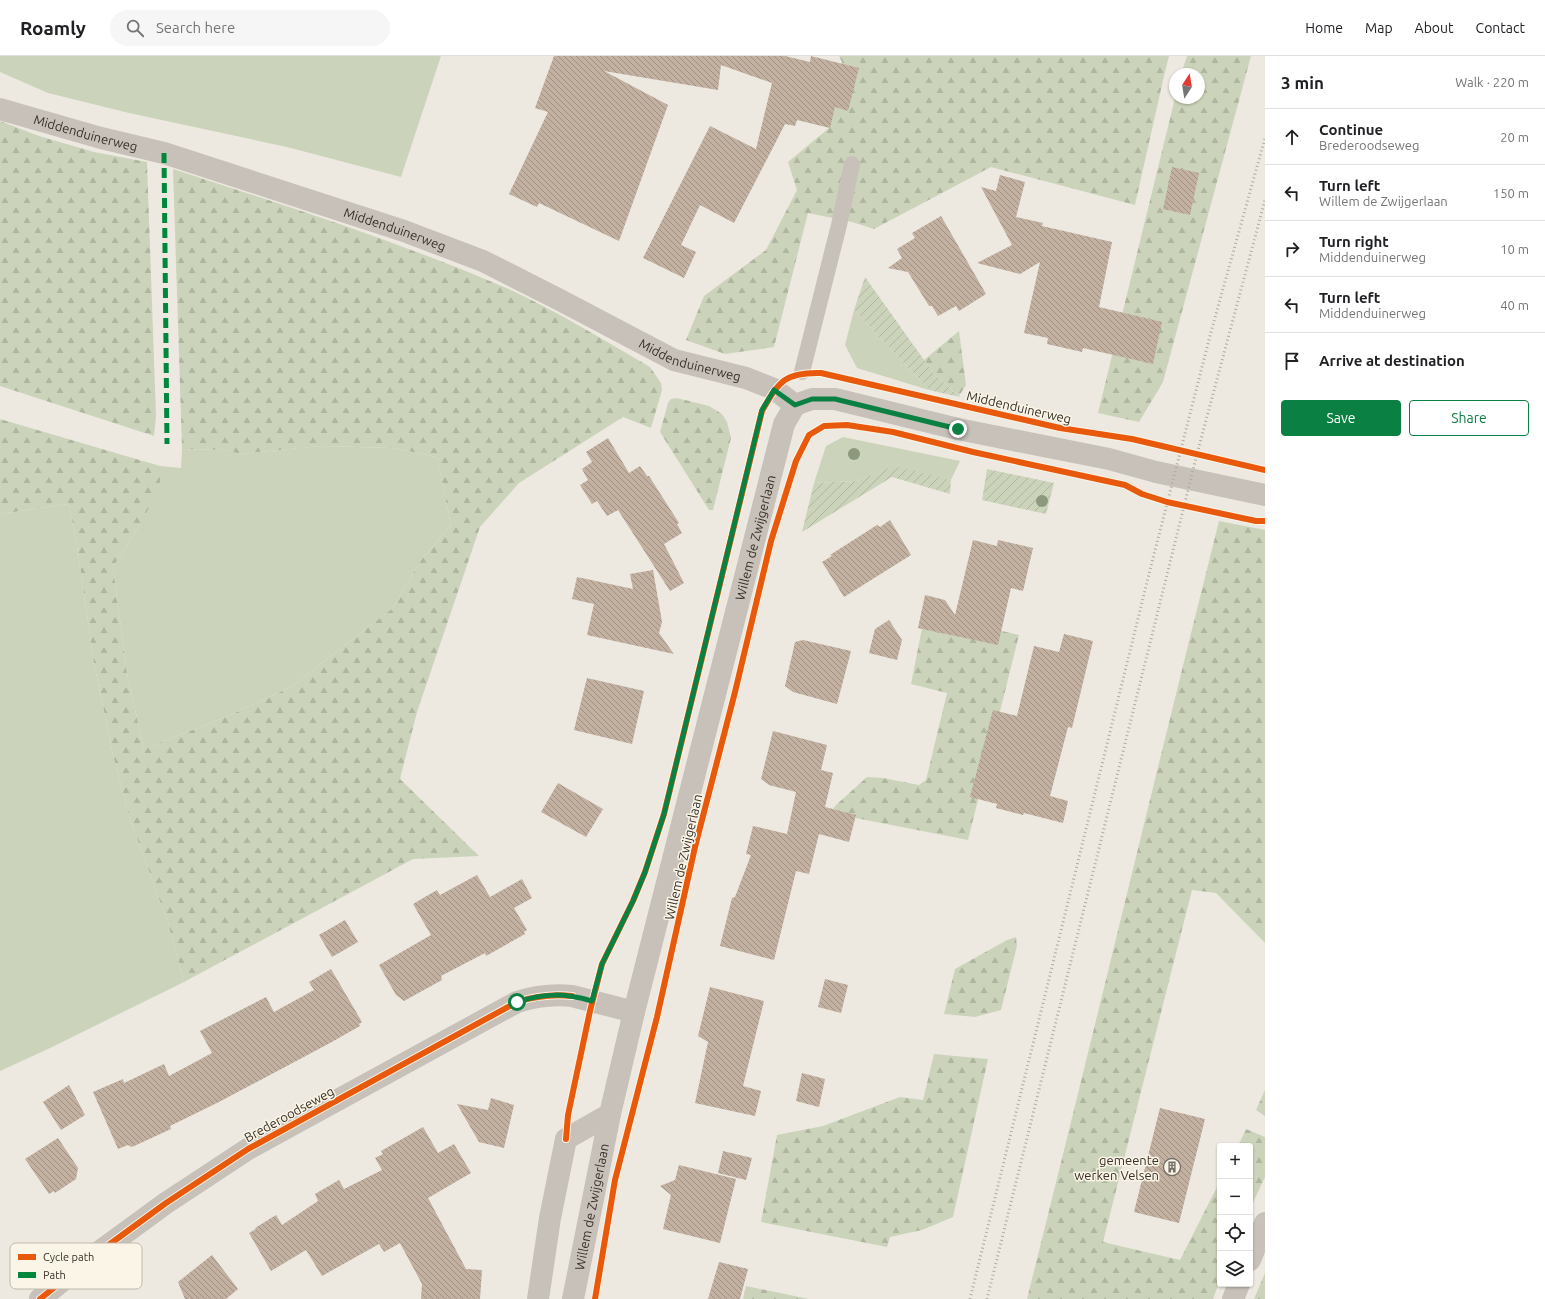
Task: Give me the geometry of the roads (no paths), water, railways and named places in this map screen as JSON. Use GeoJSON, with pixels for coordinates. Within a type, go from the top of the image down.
{"type":"FeatureCollection","features":[{"type":"Feature","properties":{"kind":"street","name":"Middenduinerweg"},"geometry":{"type":"LineString","coordinates":[[0,109],[101,138],[164,153],[404,230],[495,267],[674,360],[746,378],[774,390],[795,405]]}},
{"type":"Feature","properties":{"kind":"street"},"geometry":{"type":"LineString","coordinates":[[795,405],[812,399],[835,399],[958,429],[1110,459],[1156,472],[1265,495]]}},
{"type":"Feature","properties":{"kind":"street","name":"Willem de Zwijgerlaan"},"geometry":{"type":"LineString","coordinates":[[573,1299],[610,1114],[634,1012],[784,424],[795,405]]}},
{"type":"Feature","properties":{"kind":"street","name":"Brederoodseweg"},"geometry":{"type":"LineString","coordinates":[[111,1243],[166,1203],[248,1149],[517,1002],[533,997],[552,994],[572,996],[634,1012]]}},
{"type":"Feature","properties":{"kind":"street","name":"Willem de Zwijgerlaan"},"geometry":{"type":"LineString","coordinates":[[538,1299],[550,1218],[566,1139],[610,1114]]}},
{"type":"Feature","properties":{"kind":"street"},"geometry":{"type":"LineString","coordinates":[[1253,1253],[1265,1223]]}},
{"type":"Feature","properties":{"kind":"street"},"geometry":{"type":"LineString","coordinates":[[1233,1299],[1238,1287]]}},
{"type":"Feature","properties":{"kind":"street","name":"Brederoodseweg"},"geometry":{"type":"LineString","coordinates":[[40,1299],[52,1289]]}},
{"type":"Feature","properties":{"kind":"lane"},"geometry":{"type":"LineString","coordinates":[[802,372],[840,224],[852,164]]}},
{"type":"Feature","properties":{"kind":"railway"},"geometry":{"type":"LineString","coordinates":[[970,1299],[1150,570],[1211,332],[1265,138]]}},
{"type":"Feature","properties":{"kind":"railway"},"geometry":{"type":"LineString","coordinates":[[987,1299],[1197,454],[1265,200]]}},
{"type":"Feature","properties":{"kind":"place","name":"gemeente werken Velsen"},"geometry":{"type":"Point","coordinates":[1172,1167]}}]}
